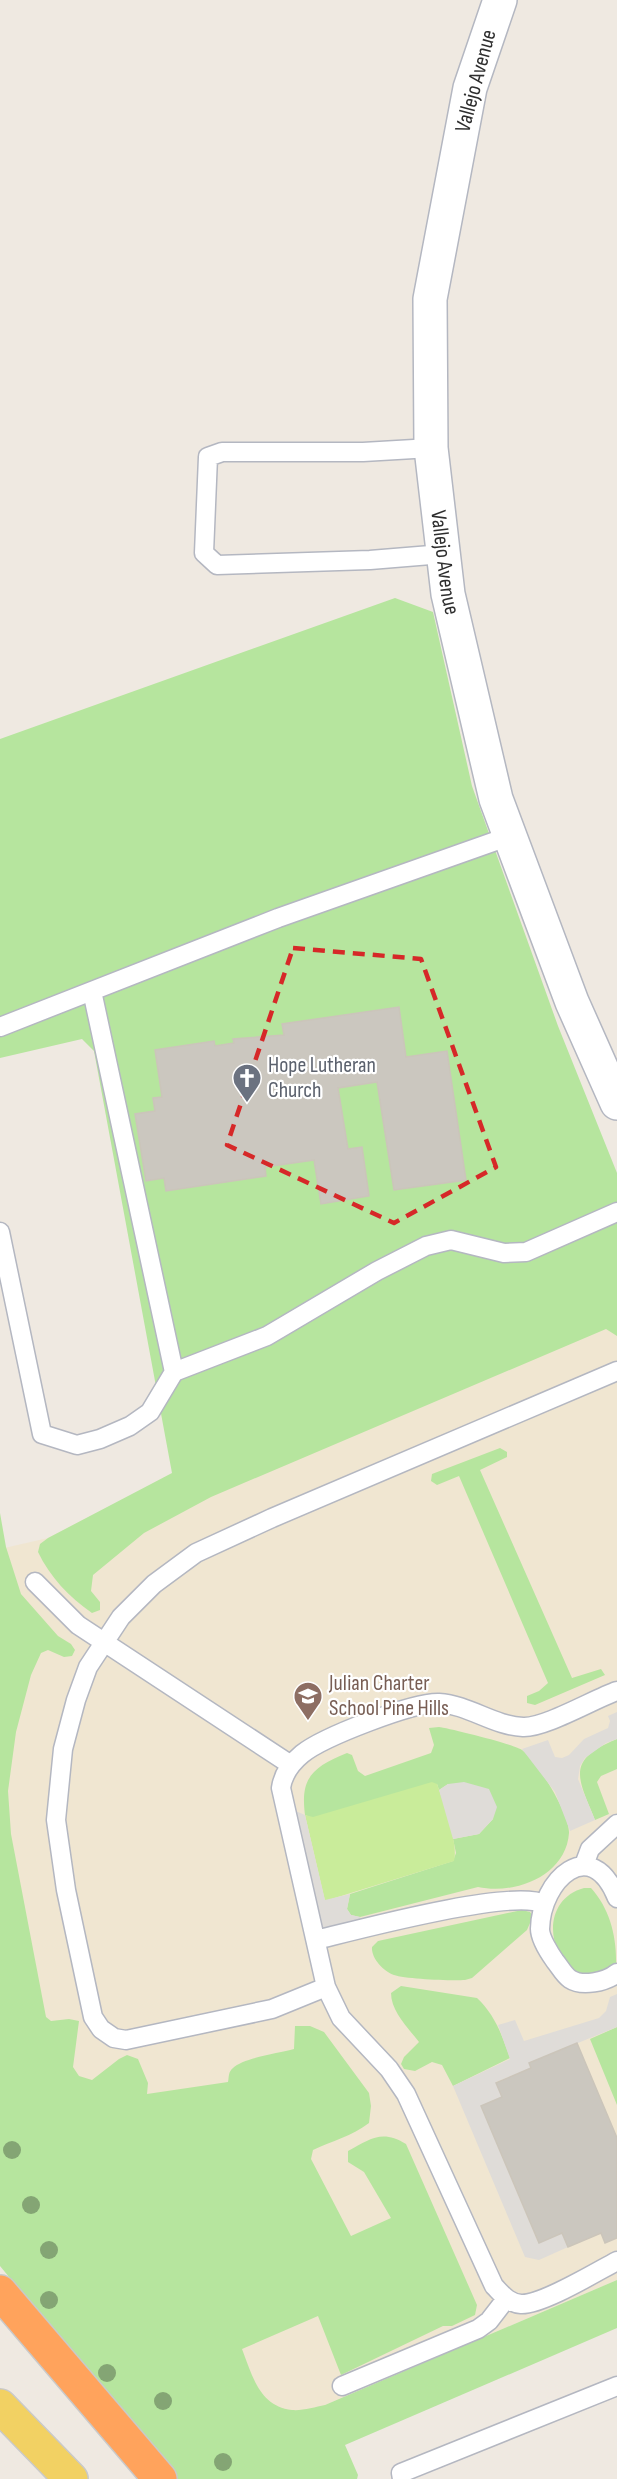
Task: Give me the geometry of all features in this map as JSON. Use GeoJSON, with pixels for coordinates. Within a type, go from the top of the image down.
{"type":"FeatureCollection","features":[{"type":"Feature","properties":{"kind":"highway"},"geometry":{"type":"LineString","coordinates":[[0,2292],[160,2479]]}},
{"type":"Feature","properties":{"kind":"main road"},"geometry":{"type":"LineString","coordinates":[[0,2406],[71,2479]]}},
{"type":"Feature","properties":{"kind":"street","name":"Vallejo Avenue"},"geometry":{"type":"LineString","coordinates":[[500,0],[470,88],[430,299],[431,448],[448,594],[496,799],[572,1002],[617,1103]]}},
{"type":"Feature","properties":{"kind":"lane"},"geometry":{"type":"LineString","coordinates":[[431,448],[363,452],[222,452],[208,457],[204,553],[217,565],[370,560],[443,554]]}},
{"type":"Feature","properties":{"kind":"lane"},"geometry":{"type":"LineString","coordinates":[[0,1027],[278,918],[510,836]]}},
{"type":"Feature","properties":{"kind":"lane"},"geometry":{"type":"LineString","coordinates":[[92,991],[174,1372]]}},
{"type":"Feature","properties":{"kind":"lane"},"geometry":{"type":"LineString","coordinates":[[0,1232],[42,1434],[77,1445],[100,1439],[130,1426],[150,1412],[174,1372],[267,1336],[376,1271],[426,1246],[451,1240],[504,1253],[526,1252],[617,1212]]}},
{"type":"Feature","properties":{"kind":"lane"},"geometry":{"type":"LineString","coordinates":[[326,1988],[272,2008],[126,2040],[114,2038],[101,2029],[93,2017],[66,1890],[56,1820],[63,1749],[75,1700],[88,1667],[120,1617],[154,1584],[196,1553],[272,1518],[617,1371]]}},
{"type":"Feature","properties":{"kind":"lane"},"geometry":{"type":"LineString","coordinates":[[35,1582],[78,1625],[104,1644],[291,1765]]}},
{"type":"Feature","properties":{"kind":"lane"},"geometry":{"type":"LineString","coordinates":[[617,1690],[542,1723],[524,1727],[440,1703],[421,1705],[393,1713],[319,1744],[302,1754],[291,1765],[283,1778],[281,1788],[326,1988],[341,2018],[389,2069],[406,2094],[491,2280],[506,2300],[520,2304],[538,2301],[617,2261]]}},
{"type":"Feature","properties":{"kind":"lane"},"geometry":{"type":"LineString","coordinates":[[584,1865],[590,1849],[617,1824]]}},
{"type":"Feature","properties":{"kind":"lane"},"geometry":{"type":"LineString","coordinates":[[617,1898],[612,1884],[601,1871],[584,1865],[571,1869],[547,1893],[540,1931],[553,1957],[567,1977],[578,1983],[587,1983],[617,1973]]}},
{"type":"Feature","properties":{"kind":"lane"},"geometry":{"type":"LineString","coordinates":[[315,1940],[456,1908],[520,1900],[535,1900],[544,1904]]}},
{"type":"Feature","properties":{"kind":"lane"},"geometry":{"type":"LineString","coordinates":[[342,2386],[478,2328],[489,2321],[506,2300]]}},
{"type":"Feature","properties":{"kind":"lane"},"geometry":{"type":"LineString","coordinates":[[402,2479],[401,2473],[617,2386]]}},
{"type":"Feature","properties":{"kind":"highlighted area"},"geometry":{"type":"Polygon","coordinates":[[[293,948],[421,959],[496,1167],[394,1223],[227,1145],[293,948]]]}},
{"type":"Feature","properties":{"kind":"shaded area","name":"Julian Charter School Pine Hills"},"geometry":{"type":"Polygon","coordinates":[[[617,1290],[617,2280],[325,2405],[259,2440],[115,2272],[0,1896],[0,1549],[48,1538],[172,1474],[617,1290]]]}},
{"type":"Feature","properties":{"kind":"shaded area"},"geometry":{"type":"Polygon","coordinates":[[[617,1712],[617,1739],[606,1743],[585,1758],[580,1766],[578,1779],[595,1820],[570,1831],[555,1792],[522,1749],[548,1740],[555,1757],[562,1758],[569,1755],[584,1739],[608,1728],[610,1721],[608,1716],[617,1712]]]}},
{"type":"Feature","properties":{"kind":"shaded area"},"geometry":{"type":"Polygon","coordinates":[[[464,1782],[489,1789],[497,1807],[493,1819],[479,1834],[453,1839],[439,1790],[448,1784],[464,1782]]]}},
{"type":"Feature","properties":{"kind":"shaded area"},"geometry":{"type":"Polygon","coordinates":[[[286,1807],[305,1815],[325,1900],[350,1894],[347,1909],[351,1915],[360,1917],[365,1928],[316,1940],[286,1807]]]}},
{"type":"Feature","properties":{"kind":"shaded area"},"geometry":{"type":"Polygon","coordinates":[[[617,1994],[617,2027],[529,2063],[531,2068],[496,2082],[502,2097],[481,2106],[538,2242],[562,2233],[568,2247],[539,2260],[525,2257],[453,2086],[510,2059],[498,2025],[515,2020],[524,2041],[599,2018],[606,2011],[610,1997],[617,1994]]]}},
{"type":"Feature","properties":{"kind":"green space"},"geometry":{"type":"Polygon","coordinates":[[[395,598],[433,612],[472,786],[558,1026],[617,1173],[617,1336],[606,1329],[211,1497],[144,1533],[93,1575],[91,1591],[100,1602],[100,1610],[92,1613],[54,1578],[38,1552],[40,1544],[172,1473],[94,1051],[82,1039],[0,1058],[0,739],[395,598]]]}},
{"type":"Feature","properties":{"kind":"green space"},"geometry":{"type":"Polygon","coordinates":[[[500,1448],[507,1452],[507,1457],[480,1470],[572,1678],[601,1669],[605,1675],[535,1705],[527,1703],[527,1696],[539,1691],[548,1683],[459,1476],[437,1485],[431,1481],[432,1474],[500,1448]]]}},
{"type":"Feature","properties":{"kind":"green space"},"geometry":{"type":"Polygon","coordinates":[[[0,1513],[6,1547],[21,1594],[58,1636],[71,1644],[75,1650],[72,1656],[64,1657],[48,1650],[41,1653],[31,1675],[16,1732],[8,1791],[11,1834],[46,2017],[51,2021],[69,2019],[79,2021],[73,2067],[79,2076],[92,2080],[127,2055],[138,2059],[148,2083],[147,2094],[228,2082],[230,2071],[238,2064],[294,2049],[295,2026],[310,2026],[324,2032],[369,2093],[371,2106],[369,2123],[349,2135],[313,2150],[311,2159],[351,2236],[391,2218],[364,2172],[348,2162],[348,2151],[376,2137],[383,2136],[406,2144],[477,2305],[475,2315],[452,2326],[443,2326],[341,2375],[318,2316],[242,2349],[258,2388],[264,2396],[281,2407],[292,2410],[325,2405],[617,2280],[617,2328],[345,2445],[358,2475],[357,2479],[175,2479],[0,2266],[0,1513]]]}},
{"type":"Feature","properties":{"kind":"green space"},"geometry":{"type":"Polygon","coordinates":[[[439,1727],[508,1744],[522,1750],[536,1765],[559,1801],[568,1824],[566,1848],[559,1861],[549,1871],[522,1885],[492,1889],[478,1887],[360,1917],[351,1915],[347,1909],[350,1894],[453,1861],[456,1853],[453,1839],[479,1834],[493,1819],[448,1784],[439,1790],[437,1784],[313,1818],[305,1815],[307,1782],[311,1775],[325,1763],[347,1753],[352,1755],[358,1771],[365,1776],[431,1753],[434,1745],[429,1728],[439,1727]]]}},
{"type":"Feature","properties":{"kind":"green space"},"geometry":{"type":"Polygon","coordinates":[[[617,1739],[617,1769],[601,1776],[597,1782],[609,1814],[595,1820],[584,1793],[580,1772],[589,1755],[617,1739]]]}},
{"type":"Feature","properties":{"kind":"green space"},"geometry":{"type":"Polygon","coordinates":[[[432,1782],[437,1784],[450,1823],[454,1861],[325,1901],[305,1815],[313,1817],[432,1782]]]}},
{"type":"Feature","properties":{"kind":"green space"},"geometry":{"type":"Polygon","coordinates":[[[591,1888],[598,1896],[608,1914],[614,1934],[616,1966],[604,1975],[578,1976],[565,1963],[555,1944],[553,1923],[559,1905],[574,1892],[591,1888]]]}},
{"type":"Feature","properties":{"kind":"green space"},"geometry":{"type":"Polygon","coordinates":[[[522,1910],[530,1912],[533,1916],[527,1930],[472,1978],[450,1980],[394,1975],[378,1964],[373,1955],[372,1947],[378,1941],[522,1910]]]}},
{"type":"Feature","properties":{"kind":"green space"},"geometry":{"type":"Polygon","coordinates":[[[401,1986],[477,1998],[493,2018],[510,2058],[453,2086],[442,2065],[432,2062],[415,2071],[404,2069],[401,2064],[404,2057],[419,2042],[401,2019],[392,2000],[391,1993],[401,1986]]]}},
{"type":"Feature","properties":{"kind":"green space"},"geometry":{"type":"Polygon","coordinates":[[[617,2027],[617,2105],[590,2039],[617,2027]]]}},
{"type":"Feature","properties":{"kind":"building","name":"Hope Lutheran Church"},"geometry":{"type":"Polygon","coordinates":[[[399,1007],[406,1057],[447,1051],[466,1180],[394,1190],[377,1082],[338,1088],[348,1149],[362,1147],[369,1196],[321,1204],[314,1160],[265,1167],[266,1176],[166,1191],[164,1178],[146,1181],[135,1114],[155,1111],[153,1098],[162,1097],[155,1050],[214,1041],[215,1046],[234,1043],[233,1039],[284,1035],[282,1024],[399,1007]]]}},
{"type":"Feature","properties":{"kind":"building"},"geometry":{"type":"Polygon","coordinates":[[[577,2043],[617,2138],[617,2238],[605,2243],[601,2233],[568,2247],[562,2233],[539,2243],[481,2106],[502,2097],[496,2083],[531,2068],[529,2063],[577,2043]]]}},
{"type":"Feature","properties":{"kind":"place","name":"Hope Lutheran Church"},"geometry":{"type":"Point","coordinates":[247,1104]}},
{"type":"Feature","properties":{"kind":"place","name":"Julian Charter School Pine Hills"},"geometry":{"type":"Point","coordinates":[308,1722]}}]}
